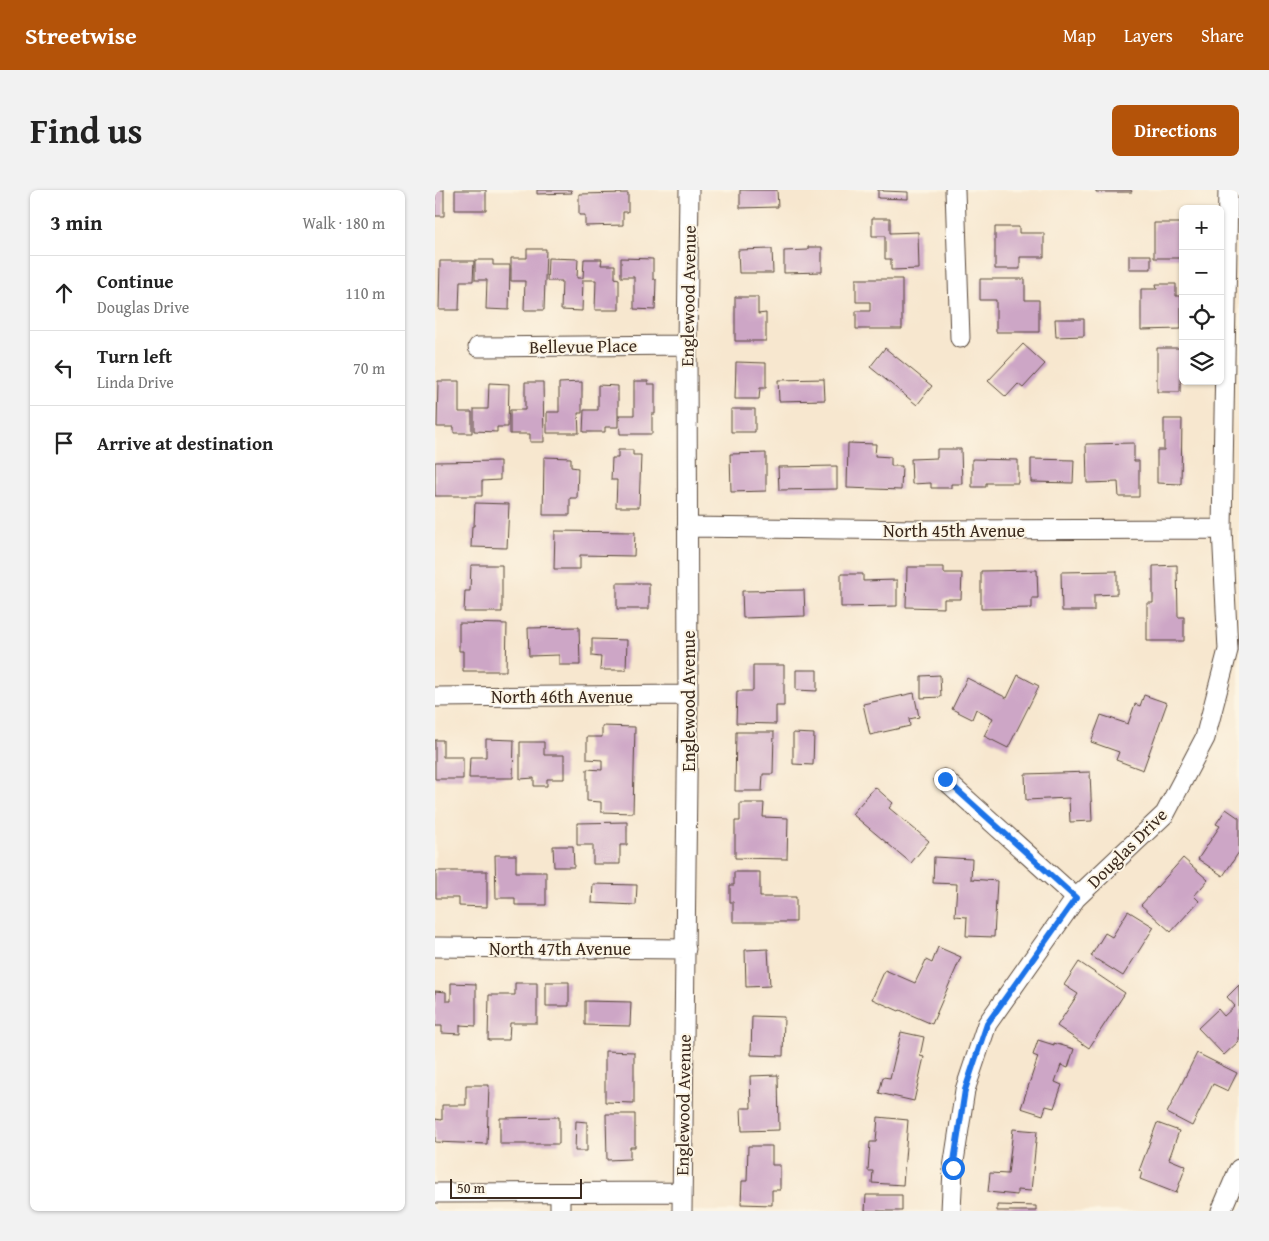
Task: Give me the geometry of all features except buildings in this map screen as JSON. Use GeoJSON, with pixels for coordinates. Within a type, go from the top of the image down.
{"type":"FeatureCollection","features":[{"type":"Feature","properties":{"kind":"street","name":"Englewood Avenue"},"geometry":{"type":"LineString","coordinates":[[682,1202],[688,695],[687,345],[689,190]]}},
{"type":"Feature","properties":{"kind":"street"},"geometry":{"type":"LineString","coordinates":[[955,190],[960,338]]}},
{"type":"Feature","properties":{"kind":"street","name":"Douglas Drive"},"geometry":{"type":"LineString","coordinates":[[951,1211],[953,1168],[965,1090],[987,1024],[1076,898],[1165,814],[1205,738],[1233,650],[1222,529],[1232,352],[1233,222],[1228,190]]}},
{"type":"Feature","properties":{"kind":"street","name":"Bellevue Place"},"geometry":{"type":"LineString","coordinates":[[478,347],[687,345]]}},
{"type":"Feature","properties":{"kind":"street","name":"North 45th Avenue"},"geometry":{"type":"LineString","coordinates":[[687,527],[920,530],[1222,529]]}},
{"type":"Feature","properties":{"kind":"street","name":"North 46th Avenue"},"geometry":{"type":"LineString","coordinates":[[435,697],[688,695]]}},
{"type":"Feature","properties":{"kind":"street"},"geometry":{"type":"LineString","coordinates":[[945,779],[1076,898]]}},
{"type":"Feature","properties":{"kind":"street","name":"North 47th Avenue"},"geometry":{"type":"LineString","coordinates":[[435,947],[686,949]]}},
{"type":"Feature","properties":{"kind":"street"},"geometry":{"type":"LineString","coordinates":[[1221,1211],[1239,1168]]}},
{"type":"Feature","properties":{"kind":"street"},"geometry":{"type":"LineString","coordinates":[[435,1193],[560,1202],[682,1202]]}},
{"type":"Feature","properties":{"kind":"route"},"geometry":{"type":"LineString","coordinates":[[945,779],[1076,898],[987,1024],[965,1090],[953,1168]]}}]}
